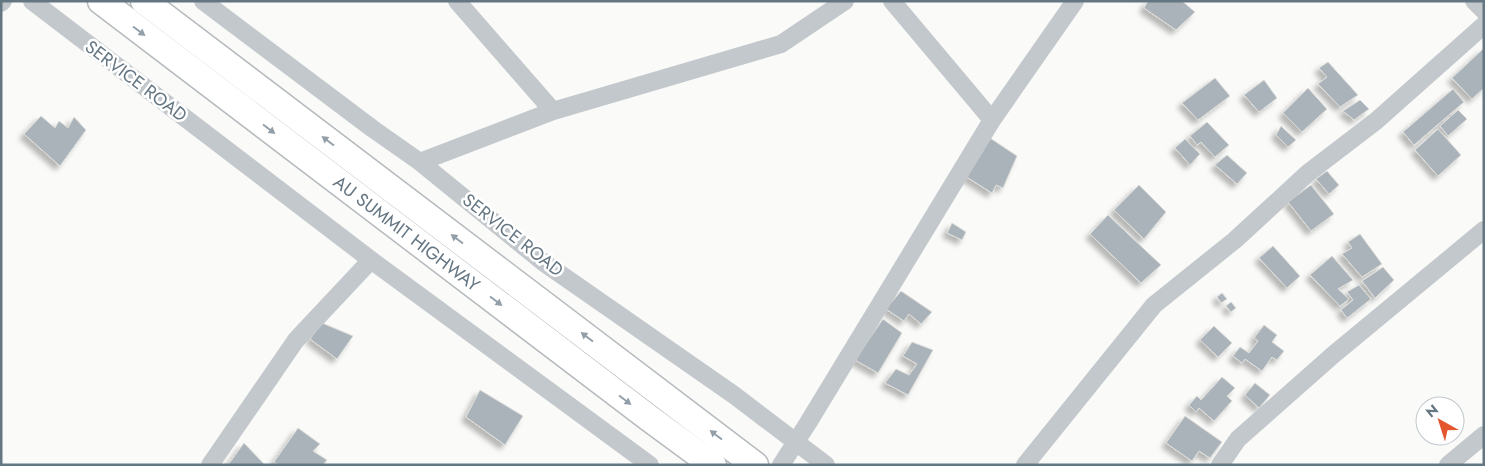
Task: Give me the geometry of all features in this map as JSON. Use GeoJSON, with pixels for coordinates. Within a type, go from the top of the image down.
{"type":"FeatureCollection","features":[{"type":"Feature","properties":{"kind":"main road","name":"AU SUMMIT HIGHWAY"},"geometry":{"type":"LineString","coordinates":[[101,1],[713,465]]}},
{"type":"Feature","properties":{"kind":"main road","name":"AU SUMMIT HIGHWAY"},"geometry":{"type":"LineString","coordinates":[[144,1],[755,465]]}},
{"type":"Feature","properties":{"kind":"street","name":"SERVICE ROAD"},"geometry":{"type":"LineString","coordinates":[[32,1],[630,459],[650,465]]}},
{"type":"Feature","properties":{"kind":"street","name":"SERVICE ROAD"},"geometry":{"type":"LineString","coordinates":[[204,1],[373,129],[420,162],[543,262],[734,395],[826,465]]}},
{"type":"Feature","properties":{"kind":"street"},"geometry":{"type":"LineString","coordinates":[[457,1],[553,111]]}},
{"type":"Feature","properties":{"kind":"street"},"geometry":{"type":"LineString","coordinates":[[420,162],[553,111],[781,44],[845,1]]}},
{"type":"Feature","properties":{"kind":"street"},"geometry":{"type":"LineString","coordinates":[[892,1],[992,120]]}},
{"type":"Feature","properties":{"kind":"street"},"geometry":{"type":"LineString","coordinates":[[781,465],[992,120],[1075,1]]}},
{"type":"Feature","properties":{"kind":"street"},"geometry":{"type":"LineString","coordinates":[[1474,1],[1484,11]]}},
{"type":"Feature","properties":{"kind":"street"},"geometry":{"type":"LineString","coordinates":[[1025,465],[1154,305],[1235,240],[1308,173],[1376,121],[1484,25]]}},
{"type":"Feature","properties":{"kind":"street"},"geometry":{"type":"LineString","coordinates":[[1220,465],[1238,439],[1326,361],[1484,230]]}},
{"type":"Feature","properties":{"kind":"street"},"geometry":{"type":"LineString","coordinates":[[210,465],[296,340],[371,260]]}},
{"type":"Feature","properties":{"kind":"street"},"geometry":{"type":"LineString","coordinates":[[1448,465],[1484,435]]}},
{"type":"Feature","properties":{"kind":"building"},"geometry":{"type":"Polygon","coordinates":[[[1148,1],[1182,1],[1195,12],[1176,30],[1144,8],[1148,1]]]}},
{"type":"Feature","properties":{"kind":"building"},"geometry":{"type":"Polygon","coordinates":[[[1484,48],[1484,88],[1472,99],[1452,78],[1484,48]]]}},
{"type":"Feature","properties":{"kind":"building"},"geometry":{"type":"Polygon","coordinates":[[[1328,62],[1358,95],[1340,107],[1318,84],[1327,77],[1319,68],[1328,62]]]}},
{"type":"Feature","properties":{"kind":"building"},"geometry":{"type":"Polygon","coordinates":[[[1215,78],[1230,96],[1198,120],[1182,103],[1215,78]]]}},
{"type":"Feature","properties":{"kind":"building"},"geometry":{"type":"Polygon","coordinates":[[[1264,80],[1277,98],[1259,112],[1244,95],[1264,80]]]}},
{"type":"Feature","properties":{"kind":"building"},"geometry":{"type":"Polygon","coordinates":[[[1308,88],[1327,109],[1302,132],[1283,113],[1308,88]]]}},
{"type":"Feature","properties":{"kind":"building"},"geometry":{"type":"Polygon","coordinates":[[[1453,89],[1464,102],[1414,145],[1403,132],[1453,89]]]}},
{"type":"Feature","properties":{"kind":"building"},"geometry":{"type":"Polygon","coordinates":[[[1360,100],[1369,109],[1354,120],[1343,111],[1360,100]]]}},
{"type":"Feature","properties":{"kind":"building"},"geometry":{"type":"Polygon","coordinates":[[[1458,110],[1467,119],[1448,136],[1440,126],[1458,110]]]}},
{"type":"Feature","properties":{"kind":"building"},"geometry":{"type":"Polygon","coordinates":[[[41,116],[55,128],[59,121],[68,128],[74,117],[86,130],[60,166],[24,134],[41,116]]]}},
{"type":"Feature","properties":{"kind":"building"},"geometry":{"type":"Polygon","coordinates":[[[1207,122],[1229,145],[1215,157],[1201,142],[1197,145],[1190,136],[1207,122]]]}},
{"type":"Feature","properties":{"kind":"building"},"geometry":{"type":"Polygon","coordinates":[[[1281,126],[1296,140],[1288,147],[1276,135],[1281,126]]]}},
{"type":"Feature","properties":{"kind":"building"},"geometry":{"type":"Polygon","coordinates":[[[1438,129],[1461,155],[1438,176],[1415,150],[1438,129]]]}},
{"type":"Feature","properties":{"kind":"building"},"geometry":{"type":"Polygon","coordinates":[[[990,138],[1017,156],[1003,188],[996,185],[992,193],[965,176],[990,138]]]}},
{"type":"Feature","properties":{"kind":"building"},"geometry":{"type":"Polygon","coordinates":[[[1185,139],[1200,154],[1190,165],[1175,148],[1185,139]]]}},
{"type":"Feature","properties":{"kind":"building"},"geometry":{"type":"Polygon","coordinates":[[[1227,155],[1247,173],[1237,184],[1215,165],[1227,155]]]}},
{"type":"Feature","properties":{"kind":"building"},"geometry":{"type":"Polygon","coordinates":[[[1327,171],[1339,185],[1329,194],[1316,179],[1327,171]]]}},
{"type":"Feature","properties":{"kind":"building"},"geometry":{"type":"Polygon","coordinates":[[[1139,185],[1166,212],[1144,239],[1114,210],[1139,185]]]}},
{"type":"Feature","properties":{"kind":"building"},"geometry":{"type":"Polygon","coordinates":[[[1311,185],[1334,214],[1311,231],[1288,202],[1311,185]]]}},
{"type":"Feature","properties":{"kind":"building"},"geometry":{"type":"Polygon","coordinates":[[[1108,215],[1161,265],[1141,283],[1090,234],[1108,215]]]}},
{"type":"Feature","properties":{"kind":"building"},"geometry":{"type":"Polygon","coordinates":[[[952,223],[966,232],[962,240],[947,233],[952,223]]]}},
{"type":"Feature","properties":{"kind":"building"},"geometry":{"type":"Polygon","coordinates":[[[1360,234],[1382,264],[1362,277],[1342,254],[1352,248],[1348,242],[1360,234]]]}},
{"type":"Feature","properties":{"kind":"building"},"geometry":{"type":"Polygon","coordinates":[[[1273,246],[1300,276],[1287,288],[1259,258],[1273,246]]]}},
{"type":"Feature","properties":{"kind":"building"},"geometry":{"type":"Polygon","coordinates":[[[1332,256],[1353,280],[1338,289],[1349,299],[1340,306],[1310,275],[1332,256]]]}},
{"type":"Feature","properties":{"kind":"building"},"geometry":{"type":"Polygon","coordinates":[[[1383,267],[1394,280],[1375,298],[1362,281],[1383,267]]]}},
{"type":"Feature","properties":{"kind":"building"},"geometry":{"type":"Polygon","coordinates":[[[1359,285],[1371,299],[1347,318],[1341,310],[1353,300],[1347,292],[1359,285]]]}},
{"type":"Feature","properties":{"kind":"building"},"geometry":{"type":"Polygon","coordinates":[[[901,291],[932,312],[921,324],[909,314],[904,321],[886,309],[901,291]]]}},
{"type":"Feature","properties":{"kind":"building"},"geometry":{"type":"Polygon","coordinates":[[[1222,293],[1227,299],[1221,303],[1217,297],[1222,293]]]}},
{"type":"Feature","properties":{"kind":"building"},"geometry":{"type":"Polygon","coordinates":[[[1231,302],[1236,308],[1231,312],[1226,306],[1231,302]]]}},
{"type":"Feature","properties":{"kind":"building"},"geometry":{"type":"Polygon","coordinates":[[[883,319],[902,333],[878,373],[855,360],[883,319]]]}},
{"type":"Feature","properties":{"kind":"building"},"geometry":{"type":"Polygon","coordinates":[[[322,323],[353,336],[337,359],[310,339],[322,323]]]}},
{"type":"Feature","properties":{"kind":"building"},"geometry":{"type":"Polygon","coordinates":[[[1264,325],[1277,335],[1272,342],[1284,351],[1277,360],[1272,357],[1262,371],[1245,359],[1242,363],[1233,356],[1240,347],[1249,353],[1258,341],[1254,338],[1264,325]]]}},
{"type":"Feature","properties":{"kind":"building"},"geometry":{"type":"Polygon","coordinates":[[[1214,326],[1232,343],[1218,357],[1200,340],[1214,326]]]}},
{"type":"Feature","properties":{"kind":"building"},"geometry":{"type":"Polygon","coordinates":[[[912,342],[933,350],[908,395],[885,383],[896,369],[909,375],[917,364],[903,356],[912,342]]]}},
{"type":"Feature","properties":{"kind":"building"},"geometry":{"type":"Polygon","coordinates":[[[1222,377],[1235,388],[1227,396],[1232,401],[1214,421],[1199,408],[1196,412],[1189,405],[1197,396],[1201,400],[1222,377]]]}},
{"type":"Feature","properties":{"kind":"building"},"geometry":{"type":"Polygon","coordinates":[[[1255,383],[1270,395],[1259,408],[1245,395],[1255,383]]]}},
{"type":"Feature","properties":{"kind":"building"},"geometry":{"type":"Polygon","coordinates":[[[480,390],[523,416],[505,445],[466,417],[480,390]]]}},
{"type":"Feature","properties":{"kind":"building"},"geometry":{"type":"Polygon","coordinates":[[[1185,416],[1222,442],[1210,458],[1199,451],[1192,461],[1166,443],[1185,416]]]}},
{"type":"Feature","properties":{"kind":"building"},"geometry":{"type":"Polygon","coordinates":[[[298,428],[320,444],[313,451],[327,460],[323,465],[278,465],[274,462],[298,428]]]}},
{"type":"Feature","properties":{"kind":"building"},"geometry":{"type":"Polygon","coordinates":[[[244,443],[265,465],[228,465],[244,443]]]}}]}
